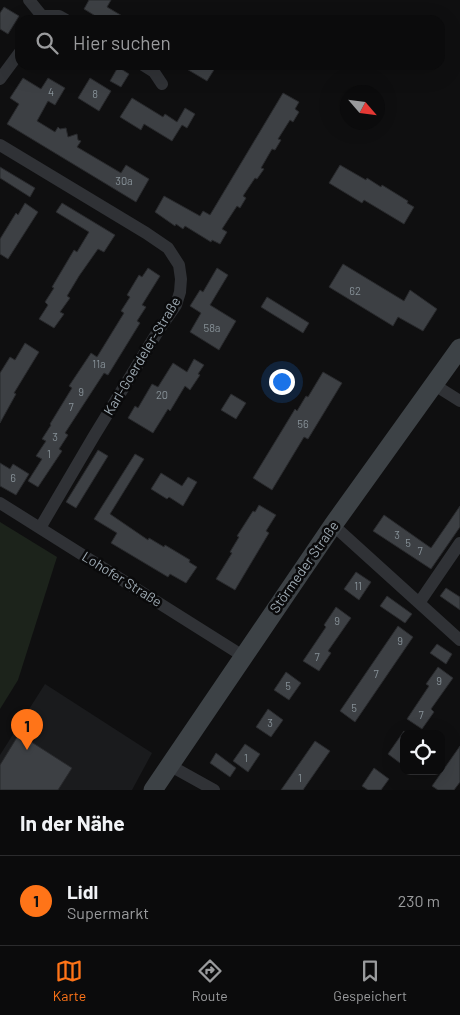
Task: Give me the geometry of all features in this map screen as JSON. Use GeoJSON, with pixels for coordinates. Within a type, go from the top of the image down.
{"type":"FeatureCollection","features":[{"type":"Feature","properties":{"kind":"main road","name":"Störmeder Straße"},"geometry":{"type":"LineString","coordinates":[[153,790],[333,525],[460,348]]}},
{"type":"Feature","properties":{"kind":"street"},"geometry":{"type":"LineString","coordinates":[[28,0],[39,15]]}},
{"type":"Feature","properties":{"kind":"street"},"geometry":{"type":"LineString","coordinates":[[0,79],[15,59]]}},
{"type":"Feature","properties":{"kind":"street"},"geometry":{"type":"LineString","coordinates":[[151,70],[162,84]]}},
{"type":"Feature","properties":{"kind":"street","name":"Karl-Goerdeler-Straße"},"geometry":{"type":"LineString","coordinates":[[0,144],[168,248],[179,265],[181,279],[176,305],[155,336],[40,528]]}},
{"type":"Feature","properties":{"kind":"street"},"geometry":{"type":"LineString","coordinates":[[434,384],[460,401]]}},
{"type":"Feature","properties":{"kind":"street","name":"Lohofer Straße"},"geometry":{"type":"LineString","coordinates":[[0,503],[243,656]]}},
{"type":"Feature","properties":{"kind":"street"},"geometry":{"type":"LineString","coordinates":[[333,525],[460,640]]}},
{"type":"Feature","properties":{"kind":"street"},"geometry":{"type":"LineString","coordinates":[[419,603],[460,543]]}},
{"type":"Feature","properties":{"kind":"street"},"geometry":{"type":"LineString","coordinates":[[169,765],[214,790]]}},
{"type":"Feature","properties":{"kind":"shaded area"},"geometry":{"type":"Polygon","coordinates":[[[0,522],[57,557],[18,680],[0,709],[0,522]]]}},
{"type":"Feature","properties":{"kind":"shaded area"},"geometry":{"type":"Polygon","coordinates":[[[45,684],[152,753],[132,790],[0,790],[0,755],[45,684]]]}},
{"type":"Feature","properties":{"kind":"building"},"geometry":{"type":"Polygon","coordinates":[[[89,0],[111,0],[107,7],[121,15],[94,15],[84,9],[89,0]]]}},
{"type":"Feature","properties":{"kind":"building"},"geometry":{"type":"Polygon","coordinates":[[[4,7],[17,15],[15,15],[15,23],[8,34],[0,29],[0,13],[4,7]]]}},
{"type":"Feature","properties":{"kind":"building"},"geometry":{"type":"Polygon","coordinates":[[[116,70],[123,70],[129,74],[121,87],[110,81],[116,70]]]}},
{"type":"Feature","properties":{"kind":"building"},"geometry":{"type":"Polygon","coordinates":[[[188,70],[214,70],[207,81],[188,70]]]}},
{"type":"Feature","properties":{"kind":"building"},"geometry":{"type":"Polygon","coordinates":[[[23,78],[41,89],[48,78],[65,88],[55,105],[48,101],[37,121],[55,132],[58,127],[60,129],[66,128],[68,137],[77,134],[78,140],[81,141],[77,147],[121,173],[126,165],[149,179],[136,202],[7,124],[19,104],[10,98],[23,78]]]}},
{"type":"Feature","properties":{"kind":"building"},"geometry":{"type":"Polygon","coordinates":[[[90,78],[111,91],[99,111],[78,98],[90,78]]]}},
{"type":"Feature","properties":{"kind":"building"},"geometry":{"type":"Polygon","coordinates":[[[283,93],[299,102],[295,109],[299,112],[293,122],[290,120],[278,139],[281,140],[275,150],[272,149],[261,168],[264,169],[257,179],[255,178],[243,196],[246,198],[240,208],[237,206],[222,229],[227,232],[220,244],[212,240],[211,242],[185,226],[183,229],[176,224],[175,226],[155,212],[164,196],[200,216],[203,211],[210,215],[283,93]]]}},
{"type":"Feature","properties":{"kind":"building"},"geometry":{"type":"Polygon","coordinates":[[[132,98],[163,117],[165,114],[177,122],[185,108],[195,114],[187,128],[182,125],[172,141],[144,124],[141,130],[120,117],[132,98]]]}},
{"type":"Feature","properties":{"kind":"building"},"geometry":{"type":"Polygon","coordinates":[[[340,165],[366,180],[367,178],[381,187],[382,185],[408,201],[407,203],[414,207],[404,224],[364,200],[362,203],[329,183],[340,165]]]}},
{"type":"Feature","properties":{"kind":"building"},"geometry":{"type":"Polygon","coordinates":[[[0,167],[35,188],[30,197],[0,178],[0,167]]]}},
{"type":"Feature","properties":{"kind":"building"},"geometry":{"type":"Polygon","coordinates":[[[25,203],[38,212],[8,259],[0,254],[0,239],[16,213],[18,215],[25,203]]]}},
{"type":"Feature","properties":{"kind":"building"},"geometry":{"type":"Polygon","coordinates":[[[62,203],[115,235],[104,252],[98,249],[79,276],[67,296],[70,298],[60,312],[64,314],[54,328],[39,319],[48,305],[45,302],[74,250],[77,252],[89,232],[56,212],[62,203]]]}},
{"type":"Feature","properties":{"kind":"building"},"geometry":{"type":"Polygon","coordinates":[[[343,264],[404,301],[410,290],[437,309],[423,331],[398,317],[393,326],[329,287],[343,264]]]}},
{"type":"Feature","properties":{"kind":"building"},"geometry":{"type":"Polygon","coordinates":[[[148,268],[160,276],[142,305],[146,307],[137,321],[140,323],[108,375],[104,373],[65,433],[68,435],[59,449],[62,451],[38,487],[28,481],[42,459],[36,456],[46,441],[42,439],[72,388],[69,386],[91,353],[97,357],[124,313],[121,311],[130,297],[127,295],[139,275],[142,277],[148,268]]]}},
{"type":"Feature","properties":{"kind":"building"},"geometry":{"type":"Polygon","coordinates":[[[217,268],[228,275],[210,305],[236,321],[219,350],[190,332],[201,313],[190,306],[200,290],[203,292],[217,268]]]}},
{"type":"Feature","properties":{"kind":"building"},"geometry":{"type":"Polygon","coordinates":[[[267,297],[309,323],[303,333],[261,307],[267,297]]]}},
{"type":"Feature","properties":{"kind":"building"},"geometry":{"type":"Polygon","coordinates":[[[25,343],[39,352],[14,393],[16,394],[0,423],[0,373],[10,357],[15,360],[25,343]]]}},
{"type":"Feature","properties":{"kind":"building"},"geometry":{"type":"Polygon","coordinates":[[[194,359],[204,365],[198,374],[200,375],[190,390],[185,386],[170,411],[168,409],[153,433],[128,418],[135,406],[138,408],[152,384],[158,387],[173,363],[187,372],[194,359]]]}},
{"type":"Feature","properties":{"kind":"building"},"geometry":{"type":"Polygon","coordinates":[[[323,372],[342,383],[308,439],[304,437],[272,490],[253,478],[295,409],[297,411],[306,396],[308,397],[323,372]]]}},
{"type":"Feature","properties":{"kind":"building"},"geometry":{"type":"Polygon","coordinates":[[[231,394],[246,403],[236,419],[221,410],[231,394]]]}},
{"type":"Feature","properties":{"kind":"building"},"geometry":{"type":"Polygon","coordinates":[[[98,450],[108,456],[76,508],[66,502],[98,450]]]}},
{"type":"Feature","properties":{"kind":"building"},"geometry":{"type":"Polygon","coordinates":[[[135,454],[144,459],[110,514],[148,540],[149,538],[164,547],[165,545],[190,560],[189,562],[197,567],[186,583],[170,574],[168,577],[111,543],[117,533],[94,519],[135,454]]]}},
{"type":"Feature","properties":{"kind":"building"},"geometry":{"type":"Polygon","coordinates":[[[0,463],[10,469],[13,464],[29,474],[16,495],[0,486],[0,463]]]}},
{"type":"Feature","properties":{"kind":"building"},"geometry":{"type":"Polygon","coordinates":[[[161,473],[182,486],[188,477],[197,482],[183,506],[151,489],[161,473]]]}},
{"type":"Feature","properties":{"kind":"building"},"geometry":{"type":"Polygon","coordinates":[[[259,505],[276,515],[266,531],[269,533],[235,590],[216,579],[232,553],[230,552],[239,537],[237,536],[259,505]]]}},
{"type":"Feature","properties":{"kind":"building"},"geometry":{"type":"Polygon","coordinates":[[[460,506],[460,527],[431,569],[373,531],[384,515],[431,548],[460,506]]]}},
{"type":"Feature","properties":{"kind":"building"},"geometry":{"type":"Polygon","coordinates":[[[356,572],[371,582],[359,600],[344,589],[356,572]]]}},
{"type":"Feature","properties":{"kind":"building"},"geometry":{"type":"Polygon","coordinates":[[[446,588],[460,597],[460,610],[440,596],[446,588]]]}},
{"type":"Feature","properties":{"kind":"building"},"geometry":{"type":"Polygon","coordinates":[[[387,596],[412,614],[405,623],[380,606],[387,596]]]}},
{"type":"Feature","properties":{"kind":"building"},"geometry":{"type":"Polygon","coordinates":[[[336,607],[351,618],[328,651],[331,653],[319,671],[303,661],[326,627],[324,625],[336,607]]]}},
{"type":"Feature","properties":{"kind":"building"},"geometry":{"type":"Polygon","coordinates":[[[398,626],[413,637],[355,722],[340,711],[398,626]]]}},
{"type":"Feature","properties":{"kind":"building"},"geometry":{"type":"Polygon","coordinates":[[[437,644],[452,654],[446,664],[430,653],[437,644]]]}},
{"type":"Feature","properties":{"kind":"building"},"geometry":{"type":"Polygon","coordinates":[[[438,667],[453,678],[431,709],[434,712],[422,729],[407,719],[429,686],[426,684],[438,667]]]}},
{"type":"Feature","properties":{"kind":"building"},"geometry":{"type":"Polygon","coordinates":[[[286,672],[301,683],[289,700],[274,690],[286,672]]]}},
{"type":"Feature","properties":{"kind":"building"},"geometry":{"type":"Polygon","coordinates":[[[268,709],[283,720],[271,737],[256,727],[268,709]]]}},
{"type":"Feature","properties":{"kind":"building"},"geometry":{"type":"Polygon","coordinates":[[[19,734],[72,768],[58,790],[0,790],[0,765],[19,734]]]}},
{"type":"Feature","properties":{"kind":"building"},"geometry":{"type":"Polygon","coordinates":[[[400,737],[400,763],[388,754],[400,737]]]}},
{"type":"Feature","properties":{"kind":"building"},"geometry":{"type":"Polygon","coordinates":[[[315,741],[330,751],[303,790],[281,790],[315,741]]]}},
{"type":"Feature","properties":{"kind":"building"},"geometry":{"type":"Polygon","coordinates":[[[245,744],[260,754],[248,772],[233,761],[245,744]]]}},
{"type":"Feature","properties":{"kind":"building"},"geometry":{"type":"Polygon","coordinates":[[[460,746],[460,782],[454,790],[438,790],[432,786],[440,775],[445,775],[445,767],[460,746]]]}},
{"type":"Feature","properties":{"kind":"building"},"geometry":{"type":"Polygon","coordinates":[[[216,753],[236,768],[230,777],[210,763],[216,753]]]}},
{"type":"Feature","properties":{"kind":"building"},"geometry":{"type":"Polygon","coordinates":[[[374,768],[389,779],[381,790],[368,790],[362,786],[374,768]]]}},
{"type":"Feature","properties":{"kind":"place","name":"Lidl"},"geometry":{"type":"Point","coordinates":[27,750]}}]}
